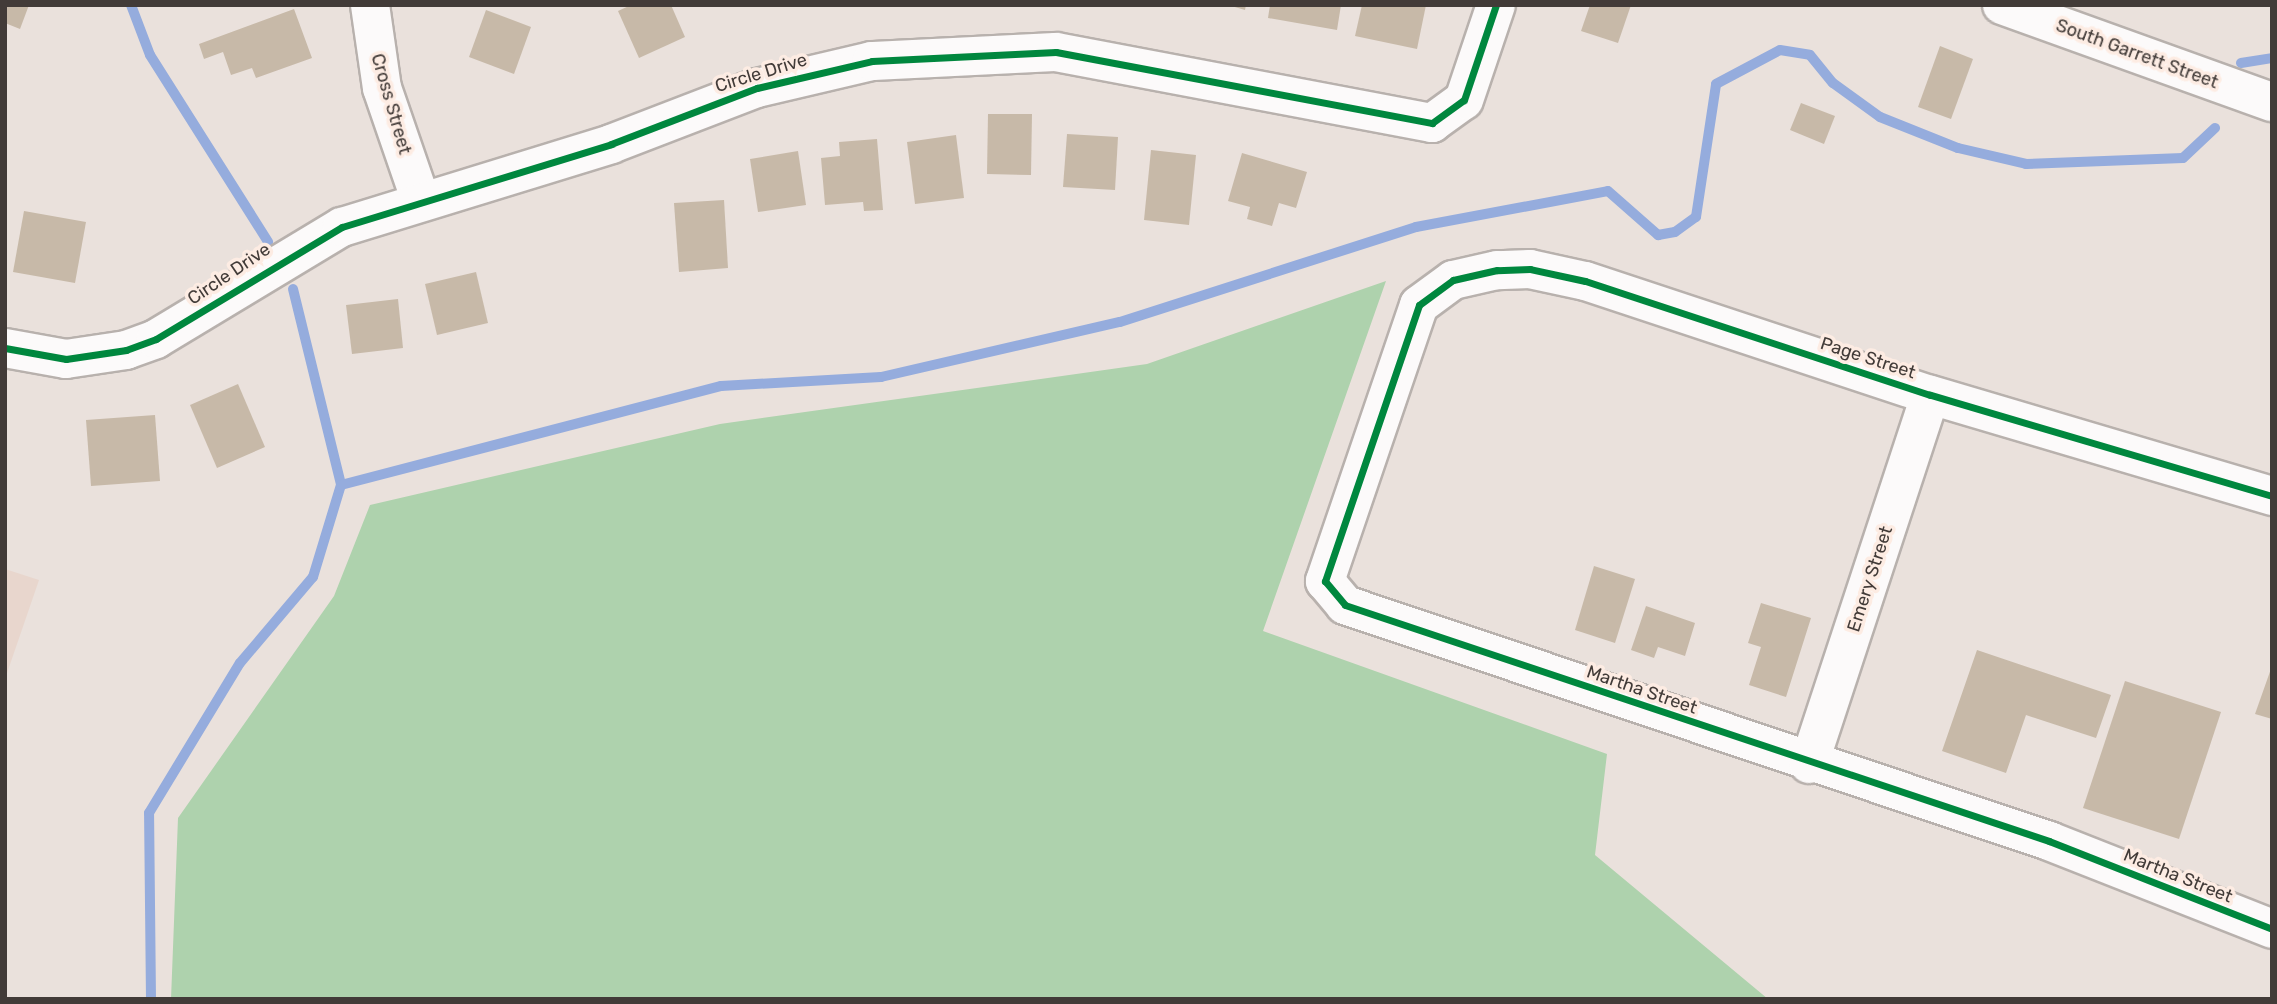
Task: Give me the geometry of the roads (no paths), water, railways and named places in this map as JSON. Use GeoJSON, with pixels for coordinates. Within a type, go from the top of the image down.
{"type":"FeatureCollection","features":[{"type":"Feature","properties":{"kind":"street","name":"Cross Street"},"geometry":{"type":"LineString","coordinates":[[370,5],[383,88],[421,201]]}},
{"type":"Feature","properties":{"kind":"street","name":"Circle Drive"},"geometry":{"type":"LineString","coordinates":[[5,348],[66,359],[126,350],[192,318],[311,241],[421,201],[611,144],[757,88],[873,61],[942,53],[1056,52],[1432,123],[1455,113],[1464,100],[1496,5]]}},
{"type":"Feature","properties":{"kind":"street","name":"South Garrett Street"},"geometry":{"type":"LineString","coordinates":[[2002,5],[2272,102]]}},
{"type":"Feature","properties":{"kind":"street","name":"Page Street"},"geometry":{"type":"LineString","coordinates":[[1452,279],[1497,270],[1557,272],[1930,395],[2272,496]]}},
{"type":"Feature","properties":{"kind":"street","name":"Martha Street"},"geometry":{"type":"LineString","coordinates":[[1452,279],[1419,305],[1410,323],[1325,569],[1334,595],[1345,605],[1809,764],[2058,845],[2272,929]]}},
{"type":"Feature","properties":{"kind":"street","name":"Emery Street"},"geometry":{"type":"LineString","coordinates":[[1809,764],[1930,395]]}},
{"type":"Feature","properties":{"kind":"waterway"},"geometry":{"type":"LineString","coordinates":[[131,5],[150,55],[268,242]]}},
{"type":"Feature","properties":{"kind":"waterway"},"geometry":{"type":"LineString","coordinates":[[151,999],[149,813],[240,663],[313,577],[341,485],[721,386],[881,377],[1120,322],[1416,227],[1608,191],[1658,235],[1675,232],[1696,217],[1716,84],[1780,50],[1810,55],[1833,83],[1880,117],[1958,148],[2026,164],[2183,158],[2215,128]]}},
{"type":"Feature","properties":{"kind":"waterway"},"geometry":{"type":"LineString","coordinates":[[2241,63],[2272,58]]}},
{"type":"Feature","properties":{"kind":"waterway"},"geometry":{"type":"LineString","coordinates":[[293,289],[341,485]]}}]}
